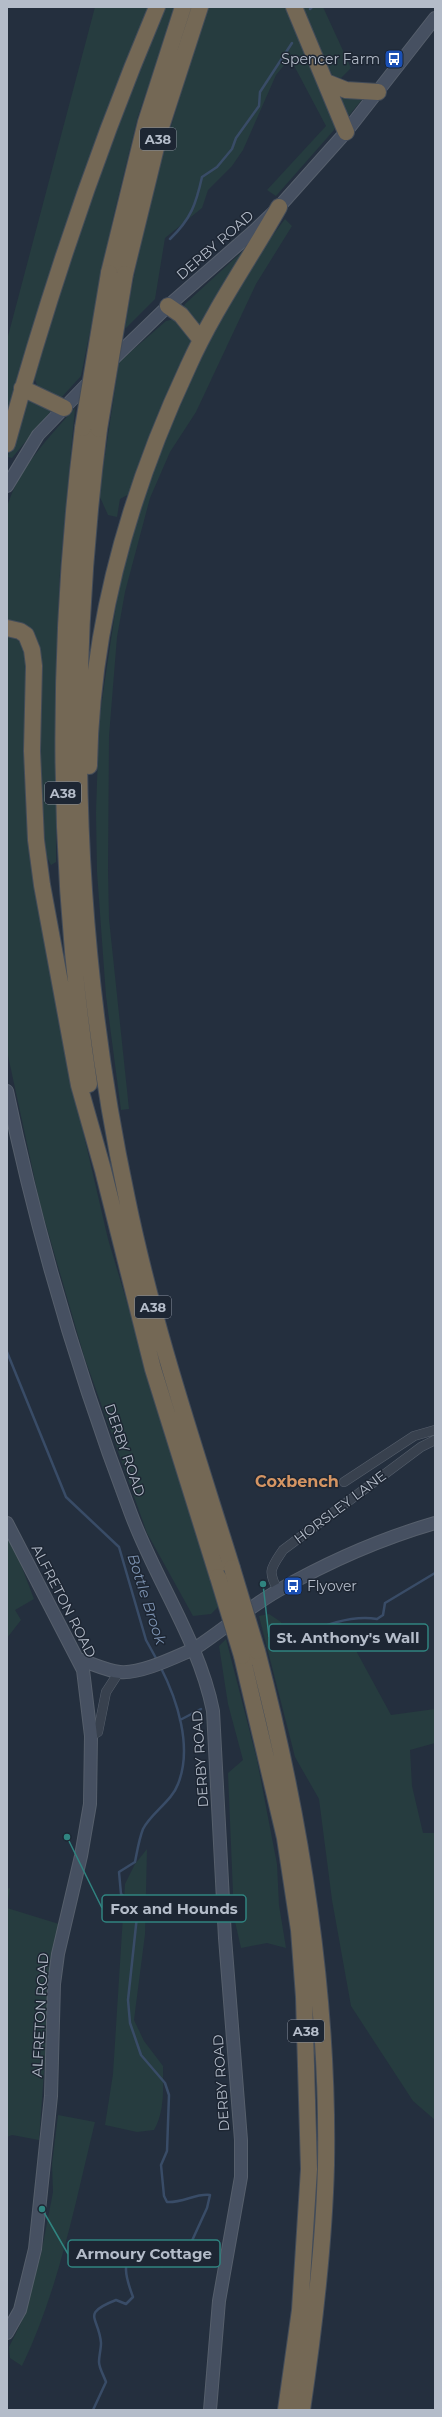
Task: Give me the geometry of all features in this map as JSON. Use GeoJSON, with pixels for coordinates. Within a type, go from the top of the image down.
{"type":"FeatureCollection","features":[{"type":"Feature","properties":{"kind":"highway"},"geometry":{"type":"LineString","coordinates":[[7,444],[22,388],[77,215],[112,118],[157,7]]}},
{"type":"Feature","properties":{"kind":"highway","name":"A38"},"geometry":{"type":"LineString","coordinates":[[183,7],[146,122],[108,273],[83,428],[66,617],[62,721],[64,816],[77,992],[99,1157],[152,1368],[242,1656],[285,1838],[299,1930],[304,1997],[309,2169],[300,2310],[286,2410]]}},
{"type":"Feature","properties":{"kind":"highway","name":"A38"},"geometry":{"type":"LineString","coordinates":[[200,7],[161,128],[125,274],[99,430],[88,529],[80,633],[78,722],[82,859],[88,944],[99,1040],[116,1145],[141,1263],[166,1359],[257,1650],[287,1770],[303,1854],[315,1938],[324,2044],[326,2165],[316,2312],[302,2410]]}},
{"type":"Feature","properties":{"kind":"highway"},"geometry":{"type":"LineString","coordinates":[[294,7],[346,132]]}},
{"type":"Feature","properties":{"kind":"highway"},"geometry":{"type":"LineString","coordinates":[[326,82],[346,90],[378,92]]}},
{"type":"Feature","properties":{"kind":"highway"},"geometry":{"type":"LineString","coordinates":[[99,1040],[89,813],[89,752],[95,679],[110,592],[136,496],[168,413],[201,340],[279,207]]}},
{"type":"Feature","properties":{"kind":"highway"},"geometry":{"type":"LineString","coordinates":[[168,306],[181,315],[201,340]]}},
{"type":"Feature","properties":{"kind":"highway"},"geometry":{"type":"LineString","coordinates":[[22,388],[64,408]]}},
{"type":"Feature","properties":{"kind":"highway"},"geometry":{"type":"LineString","coordinates":[[7,628],[26,635],[32,650],[32,790],[41,878],[79,1085],[99,1157]]}},
{"type":"Feature","properties":{"kind":"main road","name":"DERBY ROAD"},"geometry":{"type":"LineString","coordinates":[[7,486],[38,435],[64,408],[168,306],[279,207],[346,132],[435,18]]}},
{"type":"Feature","properties":{"kind":"main road","name":"DERBY ROAD"},"geometry":{"type":"LineString","coordinates":[[7,1091],[8,1106],[30,1194],[54,1280],[101,1430],[141,1539],[194,1649],[208,1689],[214,1724],[225,1938],[241,2140],[241,2177],[219,2301],[210,2410]]}},
{"type":"Feature","properties":{"kind":"main road","name":"ALFRETON ROAD"},"geometry":{"type":"LineString","coordinates":[[7,1523],[83,1670],[88,1697],[91,1736],[90,1804],[81,1856],[62,1931],[54,1984],[51,2096],[35,2248],[20,2310],[7,2333]]}},
{"type":"Feature","properties":{"kind":"main road"},"geometry":{"type":"LineString","coordinates":[[78,1659],[119,1672],[152,1665],[194,1649],[278,1590],[370,1545],[435,1523]]}},
{"type":"Feature","properties":{"kind":"street"},"geometry":{"type":"LineString","coordinates":[[344,1482],[414,1436],[435,1430]]}},
{"type":"Feature","properties":{"kind":"street","name":"HORSLEY LANE"},"geometry":{"type":"LineString","coordinates":[[278,1590],[271,1578],[271,1570],[282,1550],[421,1447],[435,1440]]}},
{"type":"Feature","properties":{"kind":"street"},"geometry":{"type":"LineString","coordinates":[[91,1736],[98,1732],[106,1692],[119,1672]]}},
{"type":"Feature","properties":{"kind":"green space"},"geometry":{"type":"Polygon","coordinates":[[[95,7],[151,7],[49,279],[7,415],[7,340],[95,7]]]}},
{"type":"Feature","properties":{"kind":"green space"},"geometry":{"type":"Polygon","coordinates":[[[162,7],[176,7],[138,116],[113,218],[81,376],[60,399],[38,388],[33,374],[73,241],[162,7]]]}},
{"type":"Feature","properties":{"kind":"green space"},"geometry":{"type":"Polygon","coordinates":[[[208,7],[289,7],[336,124],[334,130],[276,196],[267,190],[326,126],[290,58],[276,75],[243,150],[232,166],[208,190],[202,208],[165,238],[155,299],[125,329],[149,207],[171,126],[208,7]]]}},
{"type":"Feature","properties":{"kind":"green space"},"geometry":{"type":"Polygon","coordinates":[[[302,7],[323,7],[351,68],[341,78],[333,76],[321,54],[302,7]]]}},
{"type":"Feature","properties":{"kind":"green space"},"geometry":{"type":"Polygon","coordinates":[[[336,93],[364,97],[347,118],[336,93]]]}},
{"type":"Feature","properties":{"kind":"green space"},"geometry":{"type":"Polygon","coordinates":[[[285,219],[292,226],[256,284],[196,412],[170,452],[150,498],[125,592],[117,637],[109,736],[109,919],[129,1109],[121,1110],[106,996],[97,872],[96,813],[99,720],[119,586],[149,476],[202,352],[254,260],[285,219]]]}},
{"type":"Feature","properties":{"kind":"green space"},"geometry":{"type":"Polygon","coordinates":[[[257,238],[202,331],[183,308],[185,304],[257,238]]]}},
{"type":"Feature","properties":{"kind":"green space"},"geometry":{"type":"Polygon","coordinates":[[[174,319],[194,338],[131,493],[120,499],[117,517],[108,515],[99,495],[119,362],[166,321],[174,319]]]}},
{"type":"Feature","properties":{"kind":"green space"},"geometry":{"type":"Polygon","coordinates":[[[24,399],[51,411],[12,458],[8,457],[9,451],[24,399]]]}},
{"type":"Feature","properties":{"kind":"green space"},"geometry":{"type":"Polygon","coordinates":[[[75,408],[60,570],[57,640],[56,862],[51,865],[46,855],[40,774],[42,660],[35,640],[7,622],[7,507],[19,479],[35,454],[75,408]]]}},
{"type":"Feature","properties":{"kind":"green space"},"geometry":{"type":"Polygon","coordinates":[[[7,636],[18,640],[28,652],[24,763],[26,811],[31,859],[61,1026],[108,1239],[218,1607],[211,1614],[193,1616],[147,1533],[84,1356],[40,1204],[7,1051],[7,636]]]}},
{"type":"Feature","properties":{"kind":"green space"},"geometry":{"type":"Polygon","coordinates":[[[7,1528],[34,1599],[15,1610],[21,1620],[7,1638],[7,1528]]]}},
{"type":"Feature","properties":{"kind":"green space"},"geometry":{"type":"Polygon","coordinates":[[[269,1614],[281,1622],[284,1637],[328,1629],[341,1623],[391,1715],[435,1709],[435,1743],[410,1750],[412,1786],[423,1833],[435,1833],[435,2120],[413,2101],[351,2006],[332,1900],[319,1799],[295,1757],[259,1616],[269,1614]]]}},
{"type":"Feature","properties":{"kind":"green space"},"geometry":{"type":"Polygon","coordinates":[[[226,1639],[257,1760],[277,1864],[279,1905],[286,1948],[267,1943],[241,1948],[234,1917],[228,1773],[243,1760],[228,1704],[219,1646],[226,1639]]]}},
{"type":"Feature","properties":{"kind":"green space"},"geometry":{"type":"Polygon","coordinates":[[[147,1849],[145,1934],[134,2020],[144,2041],[163,2066],[163,2091],[162,2107],[158,2123],[154,2130],[137,2132],[105,2125],[113,2074],[125,1884],[135,1864],[147,1849]]]}},
{"type":"Feature","properties":{"kind":"green space"},"geometry":{"type":"Polygon","coordinates":[[[10,1888],[7,1908],[7,1889],[10,1888]]]}},
{"type":"Feature","properties":{"kind":"green space"},"geometry":{"type":"Polygon","coordinates":[[[7,1908],[59,1924],[53,1950],[39,2140],[12,2135],[7,2137],[7,1908]]]}},
{"type":"Feature","properties":{"kind":"green space"},"geometry":{"type":"Polygon","coordinates":[[[58,2115],[95,2122],[73,2215],[56,2277],[35,2337],[22,2366],[10,2358],[9,2347],[21,2323],[41,2254],[53,2192],[52,2164],[58,2115]]]}},
{"type":"Feature","properties":{"kind":"waterway","name":"Bottle Brook"},"geometry":{"type":"LineString","coordinates":[[170,239],[183,225],[192,211],[202,177],[217,167],[232,149],[236,138],[259,106],[260,92],[292,43]]}},
{"type":"Feature","properties":{"kind":"waterway","name":"Bottle Brook"},"geometry":{"type":"LineString","coordinates":[[7,1352],[66,1497],[119,1547],[146,1640],[157,1660]]}},
{"type":"Feature","properties":{"kind":"waterway"},"geometry":{"type":"LineString","coordinates":[[303,1635],[339,1622],[358,1618],[377,1619],[383,1615],[385,1603],[435,1573]]}},
{"type":"Feature","properties":{"kind":"waterway","name":"Bottle Brook"},"geometry":{"type":"LineString","coordinates":[[132,1903],[121,1894],[119,1872],[135,1862],[143,1829],[171,1796],[178,1784],[184,1755],[181,1724],[177,1708],[160,1666]]}},
{"type":"Feature","properties":{"kind":"waterway"},"geometry":{"type":"LineString","coordinates":[[180,1720],[201,1709]]}},
{"type":"Feature","properties":{"kind":"waterway","name":"Bottle Brook"},"geometry":{"type":"LineString","coordinates":[[93,2410],[106,2382],[99,2364],[101,2343],[100,2334],[95,2322],[95,2313],[98,2309],[116,2300],[126,2304],[133,2297],[128,2284],[126,2270],[129,2258],[133,2253],[140,2249],[152,2264],[162,2266],[185,2256],[207,2208],[210,2195],[200,2195],[173,2202],[167,2202],[164,2196],[161,2165],[167,2151],[169,2095],[165,2083],[141,2055],[130,2023],[128,2000],[137,1916]]}},
{"type":"Feature","properties":{"kind":"place","name":"Spencer Farm"},"geometry":{"type":"Point","coordinates":[394,59]}},
{"type":"Feature","properties":{"kind":"place","name":"St. Anthony's Wall"},"geometry":{"type":"Point","coordinates":[263,1584]}},
{"type":"Feature","properties":{"kind":"place","name":"Flyover"},"geometry":{"type":"Point","coordinates":[293,1586]}},
{"type":"Feature","properties":{"kind":"place","name":"Fox and Hounds"},"geometry":{"type":"Point","coordinates":[67,1837]}},
{"type":"Feature","properties":{"kind":"place","name":"Armoury Cottage"},"geometry":{"type":"Point","coordinates":[42,2209]}},
{"type":"Feature","properties":{"kind":"district","name":"Coxbench"},"geometry":{"type":"Point","coordinates":[297,1481]}}]}
